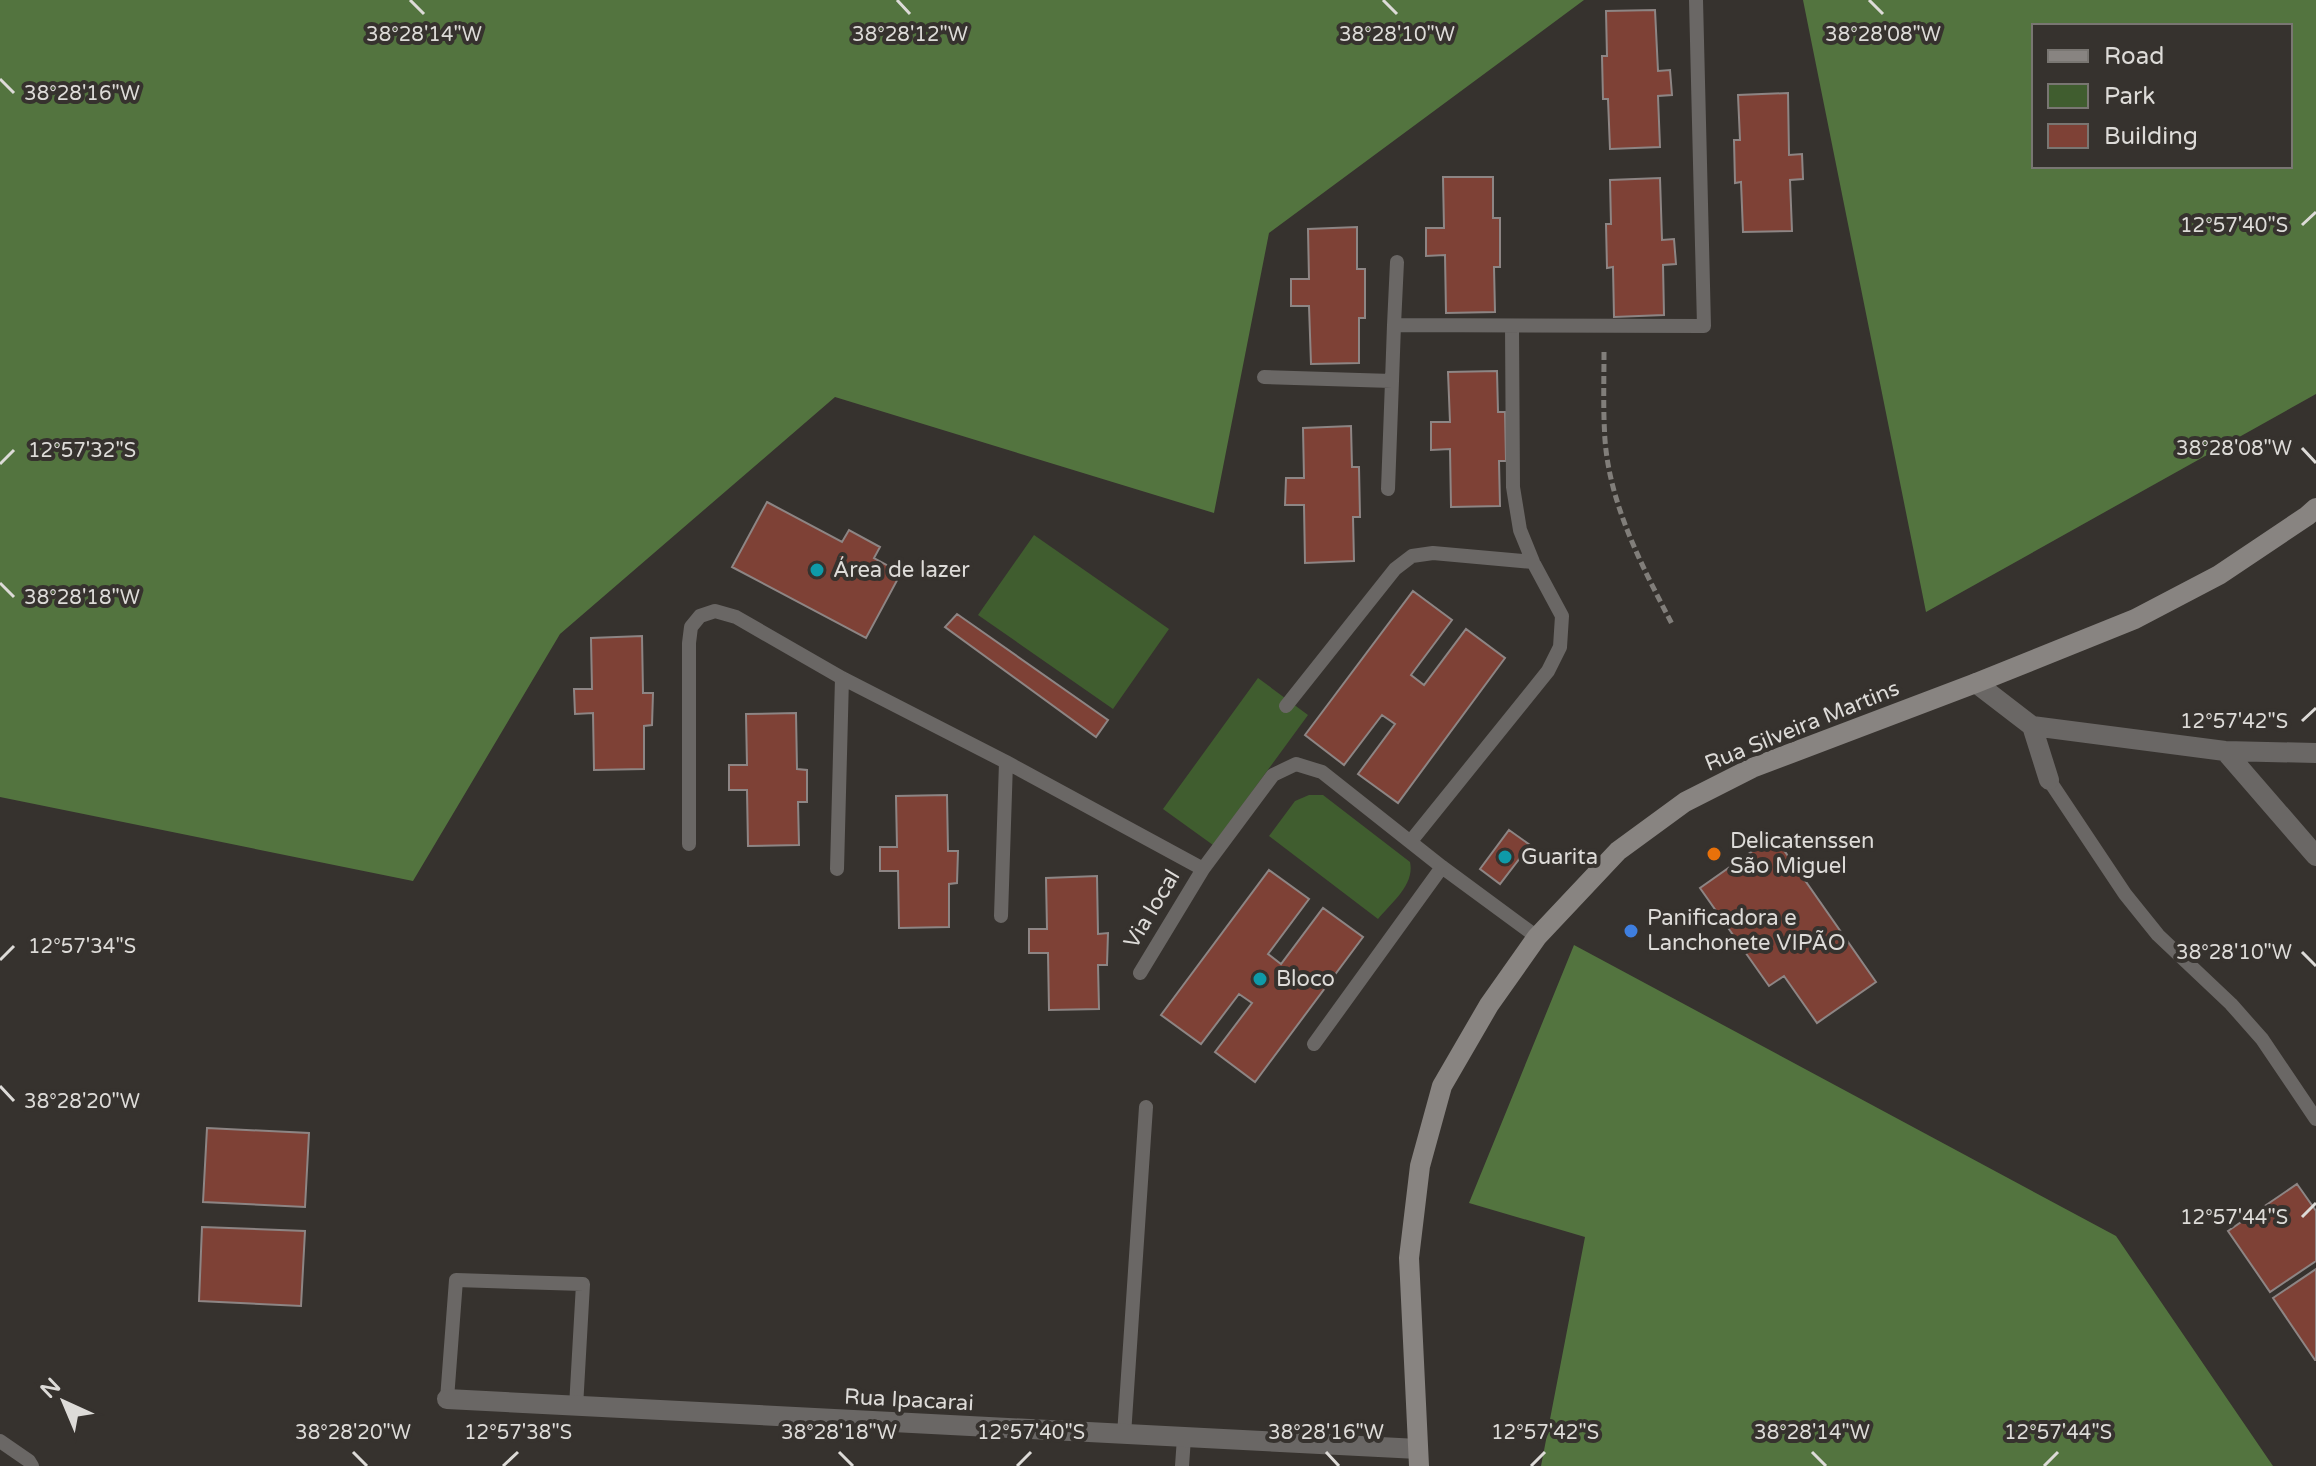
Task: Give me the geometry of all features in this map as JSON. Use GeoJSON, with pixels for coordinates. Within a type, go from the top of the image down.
{"type":"FeatureCollection","features":[{"type":"Feature","properties":{"kind":"main road","name":"Rua Silveira Martins"},"geometry":{"type":"LineString","coordinates":[[1418,1458],[1409,1258],[1420,1166],[1442,1086],[1489,1005],[1537,937],[1618,851],[1685,802],[1752,768],[2135,619],[2219,575],[2316,508]]}},
{"type":"Feature","properties":{"kind":"street"},"geometry":{"type":"LineString","coordinates":[[1976,683],[2032,726],[2225,751],[2316,753]]}},
{"type":"Feature","properties":{"kind":"street"},"geometry":{"type":"LineString","coordinates":[[2032,726],[2049,780]]}},
{"type":"Feature","properties":{"kind":"street"},"geometry":{"type":"LineString","coordinates":[[2225,751],[2316,856]]}},
{"type":"Feature","properties":{"kind":"street","name":"Rua Ipacarai"},"geometry":{"type":"LineString","coordinates":[[447,1399],[1184,1438],[1418,1458]]}},
{"type":"Feature","properties":{"kind":"lane"},"geometry":{"type":"LineString","coordinates":[[1394,325],[1704,326],[1696,0]]}},
{"type":"Feature","properties":{"kind":"lane"},"geometry":{"type":"LineString","coordinates":[[1388,489],[1397,262]]}},
{"type":"Feature","properties":{"kind":"lane"},"geometry":{"type":"LineString","coordinates":[[1411,841],[1548,671],[1560,647],[1562,616],[1520,530],[1513,487],[1512,326]]}},
{"type":"Feature","properties":{"kind":"lane"},"geometry":{"type":"LineString","coordinates":[[1264,377],[1392,381]]}},
{"type":"Feature","properties":{"kind":"lane"},"geometry":{"type":"LineString","coordinates":[[1286,706],[1395,569],[1412,556],[1433,553],[1533,562]]}},
{"type":"Feature","properties":{"kind":"lane"},"geometry":{"type":"LineString","coordinates":[[689,844],[689,643],[691,627],[700,616],[715,611],[736,617],[842,678],[1006,762],[1203,869]]}},
{"type":"Feature","properties":{"kind":"lane"},"geometry":{"type":"LineString","coordinates":[[837,869],[842,678]]}},
{"type":"Feature","properties":{"kind":"lane"},"geometry":{"type":"LineString","coordinates":[[1001,916],[1006,762]]}},
{"type":"Feature","properties":{"kind":"lane","name":"Via local"},"geometry":{"type":"LineString","coordinates":[[1140,973],[1203,869],[1273,775],[1296,764],[1322,772],[1537,937]]}},
{"type":"Feature","properties":{"kind":"lane"},"geometry":{"type":"LineString","coordinates":[[2049,780],[2125,894],[2158,935],[2231,1004],[2262,1039],[2316,1119]]}},
{"type":"Feature","properties":{"kind":"lane"},"geometry":{"type":"LineString","coordinates":[[1314,1044],[1442,867]]}},
{"type":"Feature","properties":{"kind":"lane"},"geometry":{"type":"LineString","coordinates":[[1124,1435],[1146,1107]]}},
{"type":"Feature","properties":{"kind":"lane"},"geometry":{"type":"LineString","coordinates":[[447,1399],[456,1280],[583,1284],[576,1407]]}},
{"type":"Feature","properties":{"kind":"lane"},"geometry":{"type":"LineString","coordinates":[[1182,1466],[1184,1438]]}},
{"type":"Feature","properties":{"kind":"lane"},"geometry":{"type":"LineString","coordinates":[[0,1441],[32,1466]]}},
{"type":"Feature","properties":{"kind":"path"},"geometry":{"type":"LineString","coordinates":[[1603,326],[1605,443],[1619,509],[1643,569],[1673,626]]}},
{"type":"Feature","properties":{"kind":"green space"},"geometry":{"type":"Polygon","coordinates":[[[0,0],[1584,0],[1269,233],[1214,513],[835,397],[560,634],[413,881],[0,797],[0,0]]]}},
{"type":"Feature","properties":{"kind":"green space"},"geometry":{"type":"Polygon","coordinates":[[[1803,0],[2316,0],[2316,394],[1926,612],[1803,0]]]}},
{"type":"Feature","properties":{"kind":"green space"},"geometry":{"type":"Polygon","coordinates":[[[1034,535],[1169,629],[1113,709],[978,615],[1034,535]]]}},
{"type":"Feature","properties":{"kind":"green space"},"geometry":{"type":"Polygon","coordinates":[[[1258,678],[1308,715],[1213,845],[1163,809],[1258,678]]]}},
{"type":"Feature","properties":{"kind":"green space"},"geometry":{"type":"Polygon","coordinates":[[[1309,795],[1323,795],[1410,862],[1406,886],[1378,919],[1269,836],[1295,801],[1309,795]]]}},
{"type":"Feature","properties":{"kind":"green space"},"geometry":{"type":"Polygon","coordinates":[[[1574,945],[2116,1236],[2273,1466],[1541,1466],[1585,1237],[1469,1203],[1574,945]]]}},
{"type":"Feature","properties":{"kind":"building"},"geometry":{"type":"Polygon","coordinates":[[[1655,10],[1658,71],[1670,70],[1672,95],[1658,96],[1660,147],[1610,149],[1608,99],[1603,99],[1602,56],[1607,56],[1606,11],[1655,10]]]}},
{"type":"Feature","properties":{"kind":"building"},"geometry":{"type":"Polygon","coordinates":[[[1788,93],[1789,155],[1802,154],[1803,179],[1790,180],[1792,231],[1743,232],[1741,182],[1735,183],[1734,140],[1740,140],[1738,95],[1788,93]]]}},
{"type":"Feature","properties":{"kind":"building"},"geometry":{"type":"Polygon","coordinates":[[[1443,177],[1493,177],[1493,218],[1500,218],[1500,267],[1494,267],[1495,312],[1446,313],[1445,255],[1426,256],[1426,228],[1444,228],[1443,177]]]}},
{"type":"Feature","properties":{"kind":"building"},"geometry":{"type":"Polygon","coordinates":[[[1660,178],[1662,240],[1674,239],[1676,264],[1663,265],[1664,315],[1614,317],[1613,267],[1607,268],[1606,224],[1611,224],[1610,180],[1660,178]]]}},
{"type":"Feature","properties":{"kind":"building"},"geometry":{"type":"Polygon","coordinates":[[[1357,227],[1357,269],[1365,269],[1365,318],[1359,318],[1359,363],[1311,364],[1309,306],[1291,306],[1291,279],[1309,279],[1308,229],[1357,227]]]}},
{"type":"Feature","properties":{"kind":"building"},"geometry":{"type":"Polygon","coordinates":[[[1497,371],[1498,412],[1505,412],[1506,461],[1499,461],[1500,506],[1451,507],[1450,449],[1431,450],[1431,422],[1450,422],[1448,372],[1497,371]]]}},
{"type":"Feature","properties":{"kind":"building"},"geometry":{"type":"Polygon","coordinates":[[[1351,426],[1352,467],[1359,467],[1360,517],[1353,517],[1354,561],[1305,563],[1304,505],[1285,505],[1286,478],[1304,478],[1303,428],[1351,426]]]}},
{"type":"Feature","properties":{"kind":"building","name":"Área de lazer"},"geometry":{"type":"Polygon","coordinates":[[[767,502],[842,542],[849,530],[880,547],[874,558],[901,573],[866,638],[732,567],[767,502]]]}},
{"type":"Feature","properties":{"kind":"building"},"geometry":{"type":"Polygon","coordinates":[[[1413,591],[1452,620],[1411,675],[1424,685],[1466,629],[1505,658],[1398,803],[1358,774],[1395,724],[1382,715],[1344,765],[1305,735],[1413,591]]]}},
{"type":"Feature","properties":{"kind":"building"},"geometry":{"type":"Polygon","coordinates":[[[957,614],[1108,720],[1096,737],[945,627],[957,614]]]}},
{"type":"Feature","properties":{"kind":"building"},"geometry":{"type":"Polygon","coordinates":[[[642,636],[643,693],[653,693],[652,725],[644,726],[644,769],[594,770],[593,713],[575,714],[574,689],[592,689],[591,638],[642,636]]]}},
{"type":"Feature","properties":{"kind":"building"},"geometry":{"type":"Polygon","coordinates":[[[796,713],[797,769],[807,770],[807,802],[798,802],[799,845],[748,846],[747,790],[729,790],[729,765],[747,765],[746,714],[796,713]]]}},
{"type":"Feature","properties":{"kind":"building"},"geometry":{"type":"Polygon","coordinates":[[[947,795],[948,851],[958,851],[957,883],[949,884],[949,927],[899,928],[898,871],[880,871],[880,847],[897,847],[896,796],[947,795]]]}},
{"type":"Feature","properties":{"kind":"building","name":"Guarita"},"geometry":{"type":"Polygon","coordinates":[[[1509,830],[1530,845],[1500,884],[1480,869],[1509,830]]]}},
{"type":"Feature","properties":{"kind":"building"},"geometry":{"type":"Polygon","coordinates":[[[1774,836],[1876,982],[1817,1023],[1784,976],[1769,986],[1700,888],[1774,836]]]}},
{"type":"Feature","properties":{"kind":"building","name":"Bloco"},"geometry":{"type":"Polygon","coordinates":[[[1269,870],[1309,899],[1268,954],[1281,964],[1323,908],[1363,937],[1255,1082],[1215,1052],[1252,1003],[1239,994],[1201,1044],[1161,1015],[1269,870]]]}},
{"type":"Feature","properties":{"kind":"building"},"geometry":{"type":"Polygon","coordinates":[[[1097,876],[1098,934],[1108,933],[1107,965],[1098,965],[1099,1009],[1049,1010],[1048,953],[1029,953],[1029,929],[1047,929],[1046,878],[1097,876]]]}},
{"type":"Feature","properties":{"kind":"building"},"geometry":{"type":"Polygon","coordinates":[[[207,1128],[309,1133],[305,1207],[203,1202],[207,1128]]]}},
{"type":"Feature","properties":{"kind":"building"},"geometry":{"type":"Polygon","coordinates":[[[2297,1184],[2316,1211],[2316,1261],[2270,1292],[2228,1231],[2297,1184]]]}},
{"type":"Feature","properties":{"kind":"building"},"geometry":{"type":"Polygon","coordinates":[[[202,1227],[305,1231],[301,1306],[199,1301],[202,1227]]]}},
{"type":"Feature","properties":{"kind":"building"},"geometry":{"type":"Polygon","coordinates":[[[2316,1269],[2316,1360],[2315,1360],[2273,1298],[2316,1269]]]}},
{"type":"Feature","properties":{"kind":"place","name":"Área de lazer"},"geometry":{"type":"Point","coordinates":[817,570]}},
{"type":"Feature","properties":{"kind":"place","name":"Delicatenssen São Miguel"},"geometry":{"type":"Point","coordinates":[1714,854]}},
{"type":"Feature","properties":{"kind":"place","name":"Guarita"},"geometry":{"type":"Point","coordinates":[1505,857]}},
{"type":"Feature","properties":{"kind":"place","name":"Panificadora e Lanchonete VIPÃO"},"geometry":{"type":"Point","coordinates":[1631,931]}},
{"type":"Feature","properties":{"kind":"place","name":"Bloco"},"geometry":{"type":"Point","coordinates":[1260,979]}}]}
